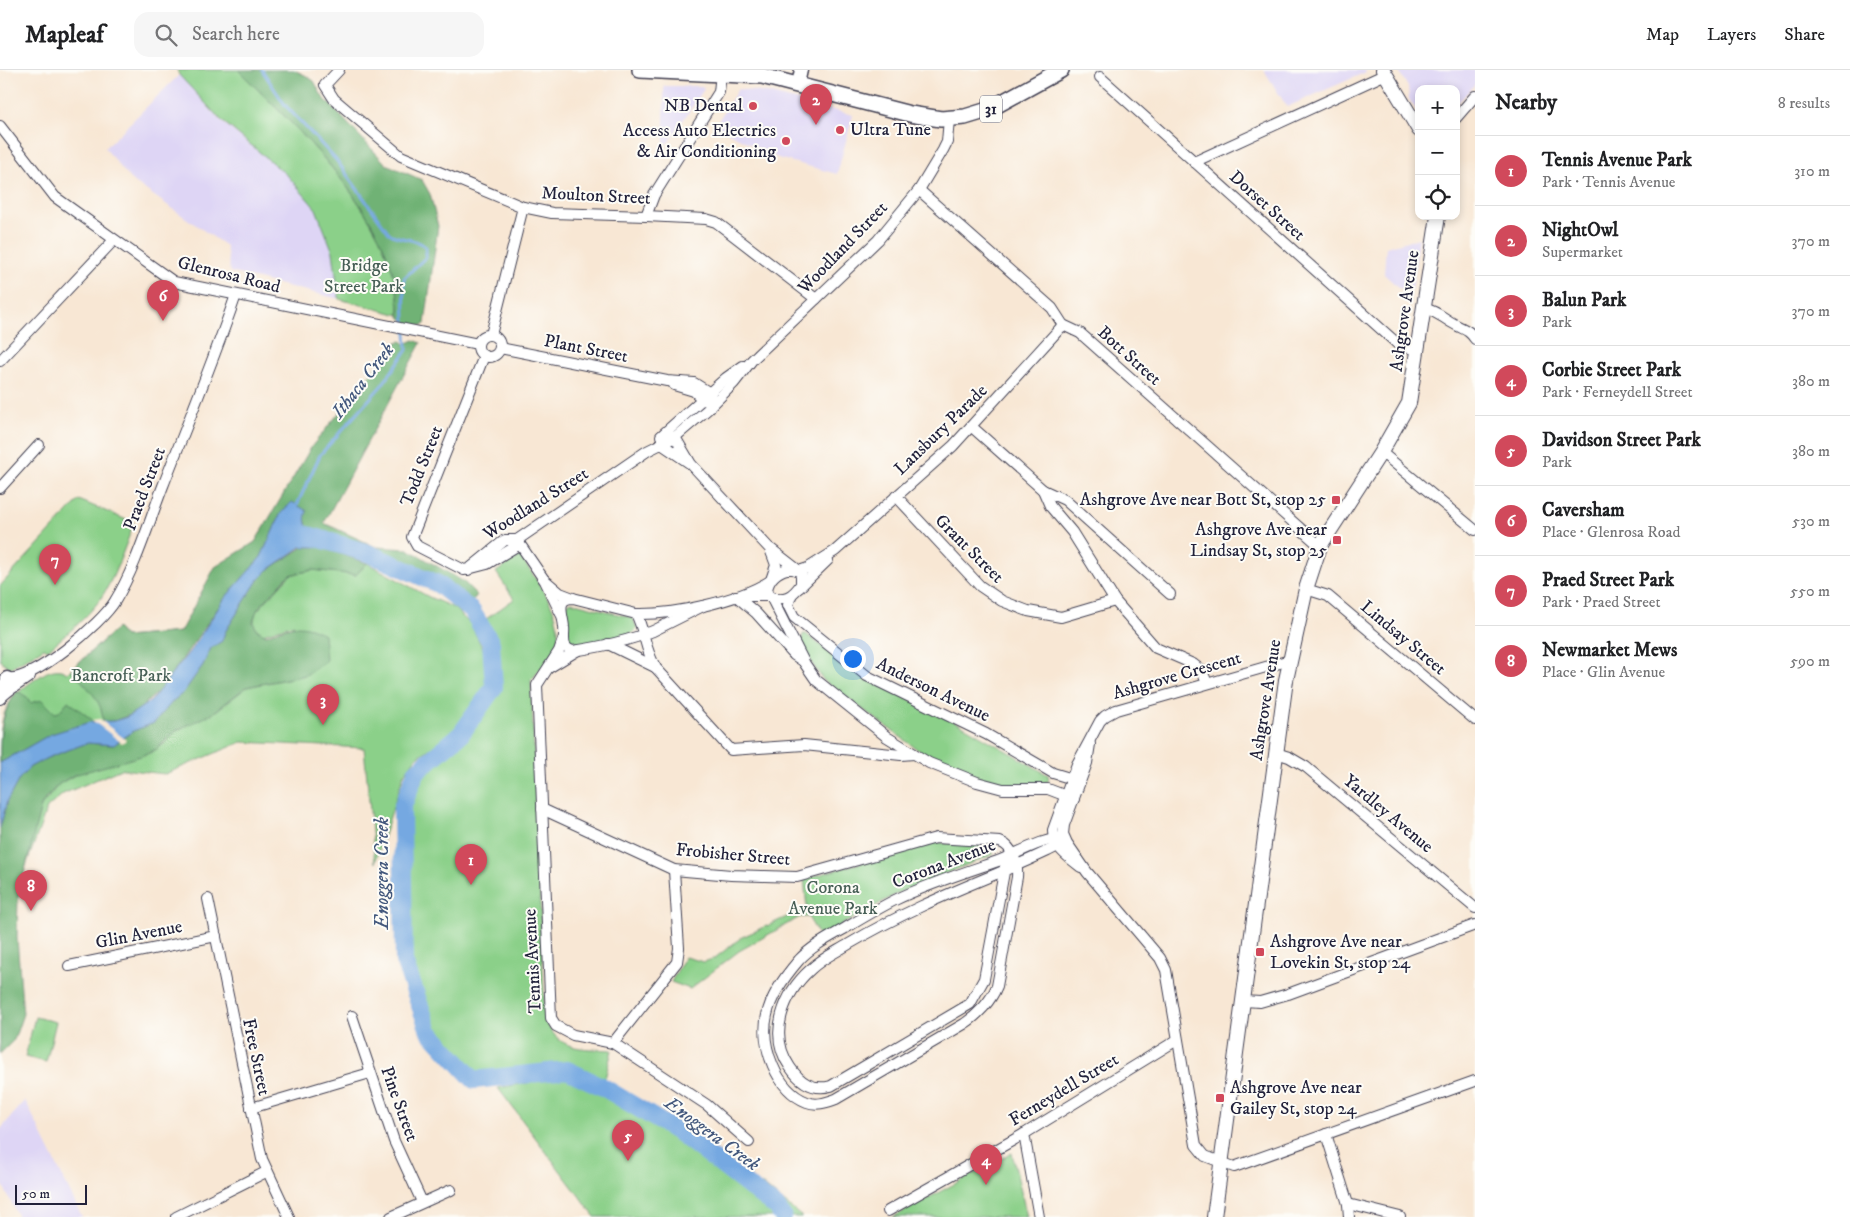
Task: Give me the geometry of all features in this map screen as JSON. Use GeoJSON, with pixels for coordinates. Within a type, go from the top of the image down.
{"type":"FeatureCollection","features":[{"type":"Feature","properties":{"kind":"main road","name":"31"},"geometry":{"type":"LineString","coordinates":[[640,70],[800,77],[918,116],[949,118],[973,115],[995,107],[1061,70]]}},
{"type":"Feature","properties":{"kind":"main road"},"geometry":{"type":"LineString","coordinates":[[1384,72],[1415,123]]}},
{"type":"Feature","properties":{"kind":"main road","name":"Ashgrove Avenue"},"geometry":{"type":"LineString","coordinates":[[1214,1217],[1290,660],[1306,589],[1320,546],[1381,452],[1409,403],[1437,220]]}},
{"type":"Feature","properties":{"kind":"street","name":"Moulton Street"},"geometry":{"type":"LineString","coordinates":[[339,70],[325,85],[334,99],[400,156],[523,207],[552,213],[706,219],[716,222],[816,300]]}},
{"type":"Feature","properties":{"kind":"street"},"geometry":{"type":"LineString","coordinates":[[1194,162],[1384,72]]}},
{"type":"Feature","properties":{"kind":"street"},"geometry":{"type":"LineString","coordinates":[[646,216],[654,195],[719,92],[721,73]]}},
{"type":"Feature","properties":{"kind":"street","name":"Dorset Street"},"geometry":{"type":"LineString","coordinates":[[1100,77],[1400,348],[1418,349]]}},
{"type":"Feature","properties":{"kind":"street"},"geometry":{"type":"LineString","coordinates":[[1460,113],[1475,96]]}},
{"type":"Feature","properties":{"kind":"street","name":"Woodland Street"},"geometry":{"type":"LineString","coordinates":[[664,439],[675,438],[726,378],[752,360],[878,240],[919,190],[946,146],[949,118]]}},
{"type":"Feature","properties":{"kind":"street","name":"Glenrosa Road"},"geometry":{"type":"LineString","coordinates":[[0,126],[54,197],[174,282],[478,344]]}},
{"type":"Feature","properties":{"kind":"street","name":"Bott Street"},"geometry":{"type":"LineString","coordinates":[[919,190],[1052,308],[1062,325],[1080,333],[1320,546]]}},
{"type":"Feature","properties":{"kind":"street"},"geometry":{"type":"LineString","coordinates":[[491,335],[523,207]]}},
{"type":"Feature","properties":{"kind":"street"},"geometry":{"type":"LineString","coordinates":[[0,361],[114,240]]}},
{"type":"Feature","properties":{"kind":"street","name":"Praed Street"},"geometry":{"type":"LineString","coordinates":[[2,685],[42,666],[98,622],[109,610],[119,594],[148,527],[236,295]]}},
{"type":"Feature","properties":{"kind":"street"},"geometry":{"type":"LineString","coordinates":[[1424,308],[1439,312],[1456,325],[1473,332]]}},
{"type":"Feature","properties":{"kind":"street","name":"Lansbury Parade"},"geometry":{"type":"LineString","coordinates":[[794,593],[820,569],[835,551],[972,427],[1062,325]]}},
{"type":"Feature","properties":{"kind":"street"},"geometry":{"type":"LineString","coordinates":[[491,335],[498,340],[500,348],[494,356],[484,356],[479,351],[478,344],[483,337],[491,335]]}},
{"type":"Feature","properties":{"kind":"street","name":"Plant Street"},"geometry":{"type":"LineString","coordinates":[[500,348],[667,381],[709,398]]}},
{"type":"Feature","properties":{"kind":"street","name":"Todd Street"},"geometry":{"type":"LineString","coordinates":[[456,568],[416,545],[412,533],[484,356]]}},
{"type":"Feature","properties":{"kind":"street","name":"Woodland Street"},"geometry":{"type":"LineString","coordinates":[[456,568],[468,570],[505,540],[518,542],[664,439],[709,398]]}},
{"type":"Feature","properties":{"kind":"street"},"geometry":{"type":"LineString","coordinates":[[972,427],[1042,490],[1065,500],[1170,594]]}},
{"type":"Feature","properties":{"kind":"street"},"geometry":{"type":"LineString","coordinates":[[675,438],[691,464]]}},
{"type":"Feature","properties":{"kind":"street"},"geometry":{"type":"LineString","coordinates":[[664,439],[691,464],[770,549],[802,575],[802,582],[794,593],[780,599],[736,596]]}},
{"type":"Feature","properties":{"kind":"street"},"geometry":{"type":"LineString","coordinates":[[0,488],[39,445]]}},
{"type":"Feature","properties":{"kind":"street"},"geometry":{"type":"LineString","coordinates":[[1381,452],[1475,530]]}},
{"type":"Feature","properties":{"kind":"street"},"geometry":{"type":"LineString","coordinates":[[1042,490],[1050,506],[1075,536],[1115,601],[1156,648],[1194,664],[1202,671],[1207,683]]}},
{"type":"Feature","properties":{"kind":"street","name":"Grant Street"},"geometry":{"type":"LineString","coordinates":[[896,496],[980,586],[1002,601],[1028,611],[1061,617],[1115,601]]}},
{"type":"Feature","properties":{"kind":"street"},"geometry":{"type":"LineString","coordinates":[[518,542],[545,581],[562,616]]}},
{"type":"Feature","properties":{"kind":"street"},"geometry":{"type":"LineString","coordinates":[[770,549],[776,565],[767,590],[804,662],[820,684],[887,737],[935,766],[990,786],[1007,789],[1041,788],[1053,790],[1070,797]]}},
{"type":"Feature","properties":{"kind":"street","name":"Lansbury Parade"},"geometry":{"type":"LineString","coordinates":[[798,571],[808,568],[835,551]]}},
{"type":"Feature","properties":{"kind":"street"},"geometry":{"type":"LineString","coordinates":[[573,598],[567,599],[562,603],[564,637],[568,649],[578,650],[645,634],[703,606],[736,596],[771,579],[784,570],[798,571]]}},
{"type":"Feature","properties":{"kind":"street"},"geometry":{"type":"LineString","coordinates":[[545,581],[560,593],[573,598],[636,614],[703,606]]}},
{"type":"Feature","properties":{"kind":"street","name":"Lindsay Street"},"geometry":{"type":"LineString","coordinates":[[1306,589],[1328,596],[1475,720]]}},
{"type":"Feature","properties":{"kind":"street","name":"Anderson Avenue"},"geometry":{"type":"LineString","coordinates":[[794,593],[788,604],[791,612],[867,676],[986,734],[1050,771],[1076,780]]}},
{"type":"Feature","properties":{"kind":"street"},"geometry":{"type":"LineString","coordinates":[[736,596],[756,613],[794,655],[804,662]]}},
{"type":"Feature","properties":{"kind":"street"},"geometry":{"type":"LineString","coordinates":[[636,614],[645,634],[649,655],[656,668],[731,750],[804,745],[901,755],[914,754]]}},
{"type":"Feature","properties":{"kind":"street"},"geometry":{"type":"LineString","coordinates":[[793,638],[797,630],[808,628]]}},
{"type":"Feature","properties":{"kind":"street","name":"Tennis Avenue"},"geometry":{"type":"LineString","coordinates":[[564,637],[549,667],[539,679],[537,685],[551,1018],[556,1026],[573,1035],[613,1043],[708,1105],[750,1142]]}},
{"type":"Feature","properties":{"kind":"street"},"geometry":{"type":"LineString","coordinates":[[608,644],[656,668]]}},
{"type":"Feature","properties":{"kind":"street"},"geometry":{"type":"LineString","coordinates":[[549,667],[578,650]]}},
{"type":"Feature","properties":{"kind":"street","name":"Ashgrove Crescent"},"geometry":{"type":"LineString","coordinates":[[1059,841],[1076,780],[1088,761],[1090,744],[1100,721],[1110,712],[1290,660]]}},
{"type":"Feature","properties":{"kind":"street"},"geometry":{"type":"LineString","coordinates":[[868,751],[886,747],[889,743],[887,737]]}},
{"type":"Feature","properties":{"kind":"street","name":"Yardley Avenue"},"geometry":{"type":"LineString","coordinates":[[1276,754],[1289,757],[1306,767],[1475,908]]}},
{"type":"Feature","properties":{"kind":"street"},"geometry":{"type":"LineString","coordinates":[[1041,788],[1051,782],[1052,776],[1050,771]]}},
{"type":"Feature","properties":{"kind":"street","name":"Frobisher Street"},"geometry":{"type":"LineString","coordinates":[[542,809],[674,870],[788,878],[940,838],[1003,843],[1012,855]]}},
{"type":"Feature","properties":{"kind":"street"},"geometry":{"type":"LineString","coordinates":[[1059,841],[1068,857],[1087,872],[1164,964],[1196,1145],[1206,1156],[1234,1167],[1475,1081]]}},
{"type":"Feature","properties":{"kind":"street","name":"Corona Avenue"},"geometry":{"type":"LineString","coordinates":[[1016,865],[1016,882],[997,986],[977,1014],[964,1024],[825,1103],[807,1102],[786,1085],[777,1073],[766,1044],[766,1018],[772,999],[800,959],[814,948],[883,906],[943,880],[1012,855],[1059,841]]}},
{"type":"Feature","properties":{"kind":"street","name":"Corona Avenue"},"geometry":{"type":"LineString","coordinates":[[1005,871],[984,980],[970,1004],[839,1082],[823,1088],[808,1086],[798,1078],[787,1062],[779,1038],[779,1022],[788,999],[810,969],[896,917],[1005,871],[1059,841]]}},
{"type":"Feature","properties":{"kind":"street"},"geometry":{"type":"LineString","coordinates":[[1012,855],[1016,865]]}},
{"type":"Feature","properties":{"kind":"street"},"geometry":{"type":"LineString","coordinates":[[1005,871],[1012,855]]}},
{"type":"Feature","properties":{"kind":"street"},"geometry":{"type":"LineString","coordinates":[[613,1043],[677,962],[679,948],[674,870]]}},
{"type":"Feature","properties":{"kind":"street","name":"Free Street"},"geometry":{"type":"LineString","coordinates":[[208,899],[250,1108],[266,1172],[289,1217]]}},
{"type":"Feature","properties":{"kind":"street"},"geometry":{"type":"LineString","coordinates":[[1244,1001],[1260,1002],[1288,994],[1475,925]]}},
{"type":"Feature","properties":{"kind":"street","name":"Glin Avenue"},"geometry":{"type":"LineString","coordinates":[[69,966],[216,936]]}},
{"type":"Feature","properties":{"kind":"street","name":"Pine Street"},"geometry":{"type":"LineString","coordinates":[[352,1016],[394,1141],[422,1202]]}},
{"type":"Feature","properties":{"kind":"street","name":"Ferneydell Street"},"geometry":{"type":"LineString","coordinates":[[888,1211],[1024,1134],[1177,1040]]}},
{"type":"Feature","properties":{"kind":"street"},"geometry":{"type":"LineString","coordinates":[[250,1108],[370,1073]]}},
{"type":"Feature","properties":{"kind":"street"},"geometry":{"type":"LineString","coordinates":[[839,1082],[847,1092]]}},
{"type":"Feature","properties":{"kind":"street"},"geometry":{"type":"LineString","coordinates":[[1024,1134],[1040,1217]]}},
{"type":"Feature","properties":{"kind":"street"},"geometry":{"type":"LineString","coordinates":[[1326,1134],[1348,1204],[1350,1217]]}},
{"type":"Feature","properties":{"kind":"street"},"geometry":{"type":"LineString","coordinates":[[176,1217],[266,1172]]}},
{"type":"Feature","properties":{"kind":"street"},"geometry":{"type":"LineString","coordinates":[[391,1217],[451,1190]]}},
{"type":"Feature","properties":{"kind":"street"},"geometry":{"type":"LineString","coordinates":[[1348,1204],[1400,1217]]}},
{"type":"Feature","properties":{"kind":"shaded area"},"geometry":{"type":"Polygon","coordinates":[[[1264,70],[1365,70],[1366,72],[1287,107],[1264,70]]]}},
{"type":"Feature","properties":{"kind":"shaded area"},"geometry":{"type":"Polygon","coordinates":[[[1398,70],[1475,70],[1475,84],[1460,101],[1460,85],[1415,85],[1415,108],[1409,99],[1408,87],[1398,70]]]}},
{"type":"Feature","properties":{"kind":"shaded area"},"geometry":{"type":"Polygon","coordinates":[[[179,75],[221,121],[288,176],[316,209],[333,252],[339,299],[230,272],[226,246],[130,179],[105,148],[179,75]]]}},
{"type":"Feature","properties":{"kind":"shaded area"},"geometry":{"type":"Polygon","coordinates":[[[664,86],[702,86],[704,89],[668,143],[664,143],[664,86]]]}},
{"type":"Feature","properties":{"kind":"shaded area"},"geometry":{"type":"Polygon","coordinates":[[[738,89],[767,93],[853,115],[837,174],[778,158],[715,126],[738,89]]]}},
{"type":"Feature","properties":{"kind":"shaded area"},"geometry":{"type":"Polygon","coordinates":[[[1419,238],[1412,290],[1399,288],[1384,274],[1386,247],[1419,238]]]}},
{"type":"Feature","properties":{"kind":"shaded area"},"geometry":{"type":"Polygon","coordinates":[[[25,1100],[82,1217],[18,1217],[0,1179],[0,1130],[25,1100]]]}},
{"type":"Feature","properties":{"kind":"green space","name":"Bridge Street Park"},"geometry":{"type":"Polygon","coordinates":[[[177,70],[238,70],[316,150],[342,180],[365,213],[383,246],[395,280],[399,315],[339,299],[333,252],[316,209],[288,176],[221,120],[179,75],[177,70]]]}},
{"type":"Feature","properties":{"kind":"green space"},"geometry":{"type":"Polygon","coordinates":[[[238,70],[294,70],[305,75],[314,81],[322,96],[386,164],[422,180],[430,194],[438,226],[425,324],[418,326],[410,325],[399,315],[395,280],[383,246],[365,213],[342,180],[289,121],[238,70]]]}},
{"type":"Feature","properties":{"kind":"green space"},"geometry":{"type":"Polygon","coordinates":[[[414,340],[421,343],[324,523],[376,547],[408,549],[464,582],[477,595],[470,604],[445,585],[414,570],[374,553],[314,533],[307,527],[305,518],[281,513],[261,557],[225,598],[162,688],[135,713],[114,721],[103,722],[97,700],[71,670],[117,628],[125,637],[180,632],[215,567],[255,542],[312,446],[397,342],[402,341],[405,344],[414,340]]]}},
{"type":"Feature","properties":{"kind":"green space"},"geometry":{"type":"Polygon","coordinates":[[[79,500],[134,523],[119,563],[99,601],[81,621],[48,650],[44,648],[10,668],[0,660],[0,586],[79,500]]]}},
{"type":"Feature","properties":{"kind":"green space"},"geometry":{"type":"Polygon","coordinates":[[[305,546],[317,546],[367,563],[356,575],[313,570],[289,575],[257,610],[253,622],[257,630],[266,635],[295,626],[308,627],[324,634],[326,661],[306,675],[246,687],[212,714],[177,730],[157,749],[141,756],[74,775],[59,784],[41,806],[18,898],[17,938],[23,1014],[14,1040],[0,1054],[0,828],[7,801],[19,779],[30,767],[47,758],[87,743],[112,745],[133,731],[154,723],[174,700],[183,693],[203,665],[211,648],[222,641],[225,632],[258,580],[268,570],[305,546]]]}},
{"type":"Feature","properties":{"kind":"green space"},"geometry":{"type":"Polygon","coordinates":[[[520,556],[550,602],[558,628],[553,653],[531,680],[545,1018],[550,1029],[563,1043],[580,1048],[612,1050],[603,1087],[567,1070],[474,1080],[429,1031],[404,961],[402,808],[416,772],[461,734],[494,687],[491,643],[472,611],[486,619],[514,599],[496,572],[520,556]]]}},
{"type":"Feature","properties":{"kind":"green space"},"geometry":{"type":"Polygon","coordinates":[[[367,563],[429,597],[454,608],[471,625],[483,649],[489,667],[487,688],[467,711],[452,734],[416,758],[404,774],[375,863],[364,748],[242,742],[165,774],[121,769],[63,794],[47,808],[19,885],[41,806],[59,784],[82,771],[150,753],[164,744],[177,730],[212,714],[247,687],[306,675],[294,624],[263,634],[254,627],[254,614],[290,575],[313,570],[356,575],[367,563]]]}},
{"type":"Feature","properties":{"kind":"green space"},"geometry":{"type":"Polygon","coordinates":[[[571,602],[633,618],[637,629],[630,635],[574,648],[569,643],[565,605],[571,602]]]}},
{"type":"Feature","properties":{"kind":"green space","name":"Bancroft Park"},"geometry":{"type":"Polygon","coordinates":[[[117,628],[125,637],[180,632],[114,721],[90,722],[5,759],[0,763],[2,721],[10,702],[28,684],[42,675],[55,670],[67,673],[117,628]]]}},
{"type":"Feature","properties":{"kind":"green space"},"geometry":{"type":"Polygon","coordinates":[[[803,634],[806,634],[856,673],[962,725],[1048,775],[1049,780],[1045,784],[1005,786],[984,781],[921,752],[824,681],[806,655],[801,643],[803,634]]]}},
{"type":"Feature","properties":{"kind":"green space"},"geometry":{"type":"Polygon","coordinates":[[[17,691],[27,697],[30,703],[42,700],[55,713],[59,712],[68,701],[95,722],[51,734],[0,763],[0,743],[4,717],[17,691]]]}},
{"type":"Feature","properties":{"kind":"green space","name":"Corona Avenue Park"},"geometry":{"type":"Polygon","coordinates":[[[933,842],[988,847],[994,854],[900,892],[820,937],[808,917],[800,917],[739,951],[690,989],[671,982],[685,957],[704,962],[715,958],[742,937],[807,908],[804,879],[933,842]]]}},
{"type":"Feature","properties":{"kind":"green space"},"geometry":{"type":"Polygon","coordinates":[[[35,1017],[56,1022],[46,1062],[25,1057],[35,1017]]]}},
{"type":"Feature","properties":{"kind":"green space"},"geometry":{"type":"Polygon","coordinates":[[[572,1075],[673,1136],[735,1186],[763,1185],[802,1217],[595,1217],[498,1088],[572,1075]]]}},
{"type":"Feature","properties":{"kind":"green space"},"geometry":{"type":"Polygon","coordinates":[[[1012,1153],[1027,1217],[893,1217],[1012,1153]]]}},
{"type":"Feature","properties":{"kind":"water"},"geometry":{"type":"Polygon","coordinates":[[[292,502],[307,511],[305,521],[309,529],[326,538],[322,547],[301,547],[268,570],[258,580],[225,632],[222,641],[211,648],[203,665],[183,693],[174,700],[154,723],[133,731],[114,745],[87,743],[47,758],[30,767],[19,779],[7,801],[0,828],[0,763],[51,734],[90,722],[114,721],[127,717],[151,701],[193,647],[225,598],[261,557],[281,513],[292,502]]]}},
{"type":"Feature","properties":{"kind":"pier"},"geometry":{"type":"Polygon","coordinates":[[[100,719],[126,740],[122,743],[92,720],[100,719]]]}},
{"type":"Feature","properties":{"kind":"waterway","name":"Ithaca Creek"},"geometry":{"type":"LineString","coordinates":[[262,70],[285,105],[337,161],[389,233],[426,247],[426,257],[404,278],[405,326]]}},
{"type":"Feature","properties":{"kind":"waterway","name":"Ithaca Creek"},"geometry":{"type":"LineString","coordinates":[[296,507],[320,455],[382,385],[407,350],[406,332]]}},
{"type":"Feature","properties":{"kind":"waterway","name":"Enoggera Creek"},"geometry":{"type":"LineString","coordinates":[[304,534],[368,553],[438,584],[472,611],[491,643],[494,687],[461,734],[416,772],[402,808],[404,961],[429,1031],[474,1080],[567,1070],[603,1087],[681,1134],[777,1208],[783,1217]]}},
{"type":"Feature","properties":{"kind":"place","name":"NB Dental"},"geometry":{"type":"Point","coordinates":[753,106]}},
{"type":"Feature","properties":{"kind":"place","name":"NightOwl"},"geometry":{"type":"Point","coordinates":[816,125]}},
{"type":"Feature","properties":{"kind":"place","name":"Ultra Tune"},"geometry":{"type":"Point","coordinates":[840,130]}},
{"type":"Feature","properties":{"kind":"place","name":"Access Auto Electrics & Air Conditioning"},"geometry":{"type":"Point","coordinates":[786,141]}},
{"type":"Feature","properties":{"kind":"place","name":"Caversham"},"geometry":{"type":"Point","coordinates":[163,321]}},
{"type":"Feature","properties":{"kind":"place","name":"Ashgrove Ave near Bott St, stop 25"},"geometry":{"type":"Point","coordinates":[1336,500]}},
{"type":"Feature","properties":{"kind":"place","name":"Ashgrove Ave near Lindsay St, stop 25"},"geometry":{"type":"Point","coordinates":[1337,540]}},
{"type":"Feature","properties":{"kind":"place","name":"Praed Street Park"},"geometry":{"type":"Point","coordinates":[55,585]}},
{"type":"Feature","properties":{"kind":"place","name":"Balun Park"},"geometry":{"type":"Point","coordinates":[323,725]}},
{"type":"Feature","properties":{"kind":"place","name":"Tennis Avenue Park"},"geometry":{"type":"Point","coordinates":[471,885]}},
{"type":"Feature","properties":{"kind":"place","name":"Newmarket Mews"},"geometry":{"type":"Point","coordinates":[31,911]}},
{"type":"Feature","properties":{"kind":"place","name":"Ashgrove Ave near Lovekin St, stop 24"},"geometry":{"type":"Point","coordinates":[1260,952]}},
{"type":"Feature","properties":{"kind":"place","name":"Ashgrove Ave near Gailey St, stop 24"},"geometry":{"type":"Point","coordinates":[1220,1098]}},
{"type":"Feature","properties":{"kind":"place","name":"Davidson Street Park"},"geometry":{"type":"Point","coordinates":[628,1161]}},
{"type":"Feature","properties":{"kind":"place","name":"Corbie Street Park"},"geometry":{"type":"Point","coordinates":[986,1185]}}]}
